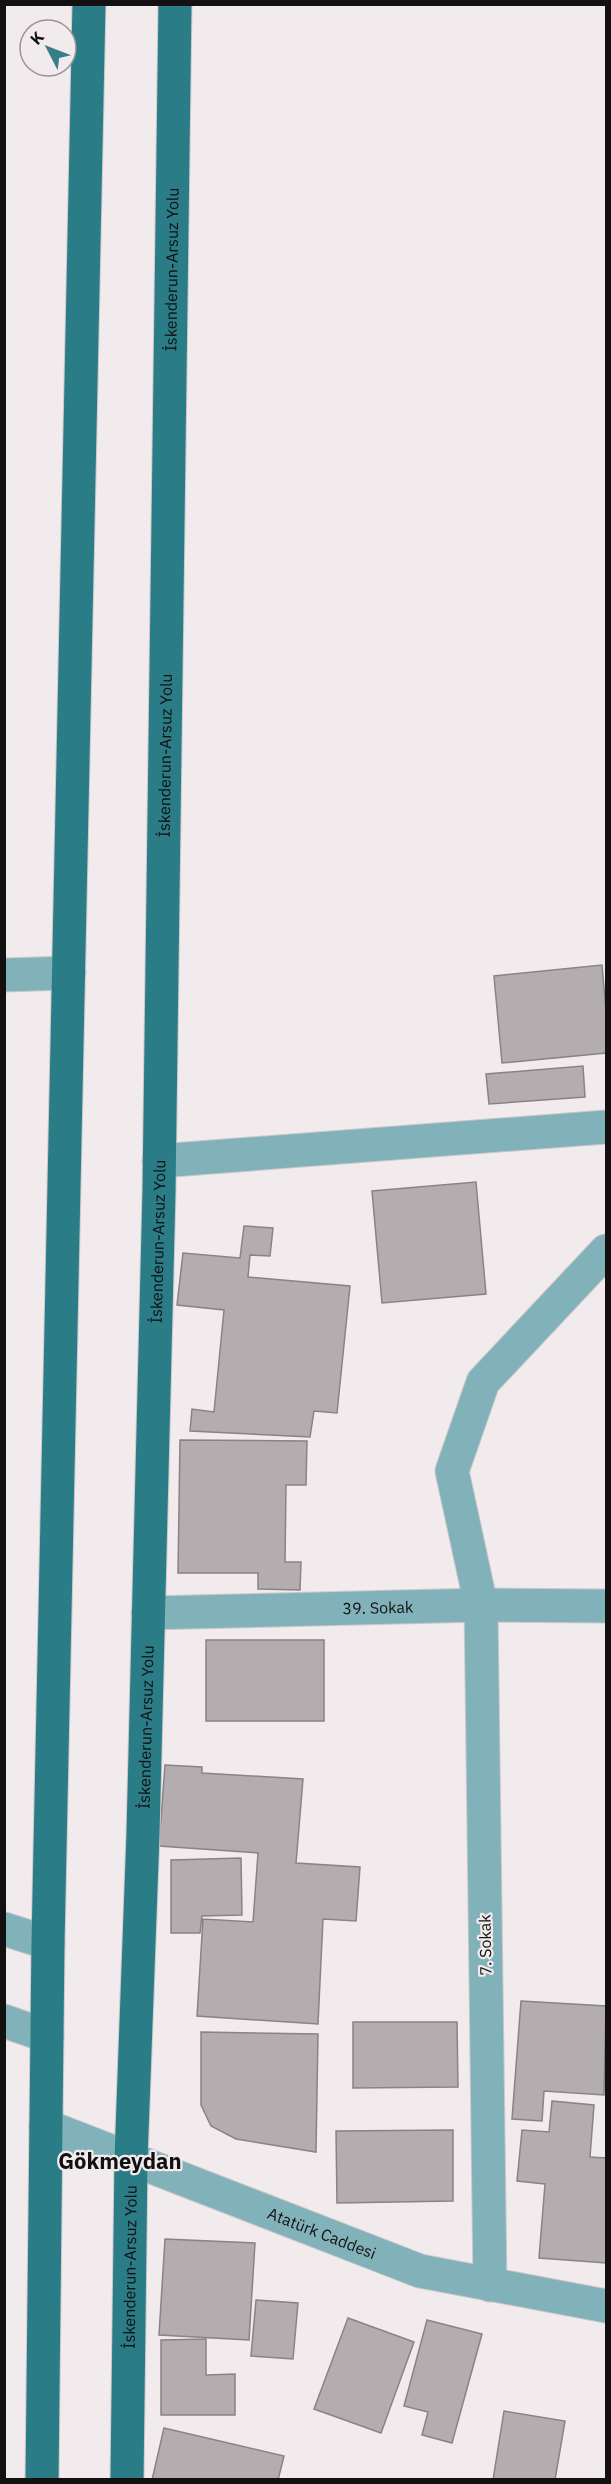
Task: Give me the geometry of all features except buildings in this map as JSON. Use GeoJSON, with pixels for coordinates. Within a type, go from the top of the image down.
{"type":"FeatureCollection","features":[{"type":"Feature","properties":{"kind":"main road"},"geometry":{"type":"LineString","coordinates":[[42,2480],[48,1942],[89,4]]}},
{"type":"Feature","properties":{"kind":"main road","name":"İskenderun-Arsuz Yolu"},"geometry":{"type":"LineString","coordinates":[[127,2480],[131,2159],[159,1161],[175,4]]}},
{"type":"Feature","properties":{"kind":"street"},"geometry":{"type":"LineString","coordinates":[[4,975],[69,974]]}},
{"type":"Feature","properties":{"kind":"street"},"geometry":{"type":"LineString","coordinates":[[159,1161],[606,1127]]}},
{"type":"Feature","properties":{"kind":"street","name":"7. Sokak"},"geometry":{"type":"LineString","coordinates":[[489,2285],[481,1605],[452,1471],[483,1382],[606,1251]]}},
{"type":"Feature","properties":{"kind":"street","name":"39. Sokak"},"geometry":{"type":"LineString","coordinates":[[148,1613],[481,1605],[606,1606]]}},
{"type":"Feature","properties":{"kind":"street"},"geometry":{"type":"LineString","coordinates":[[4,1929],[48,1942]]}},
{"type":"Feature","properties":{"kind":"street"},"geometry":{"type":"LineString","coordinates":[[4,2021],[47,2036]]}},
{"type":"Feature","properties":{"kind":"street","name":"Atatürk Caddesi"},"geometry":{"type":"LineString","coordinates":[[46,2126],[420,2271],[606,2306]]}},
{"type":"Feature","properties":{"kind":"district","name":"Gökmeydan"},"geometry":{"type":"Point","coordinates":[120,2160]}}]}
